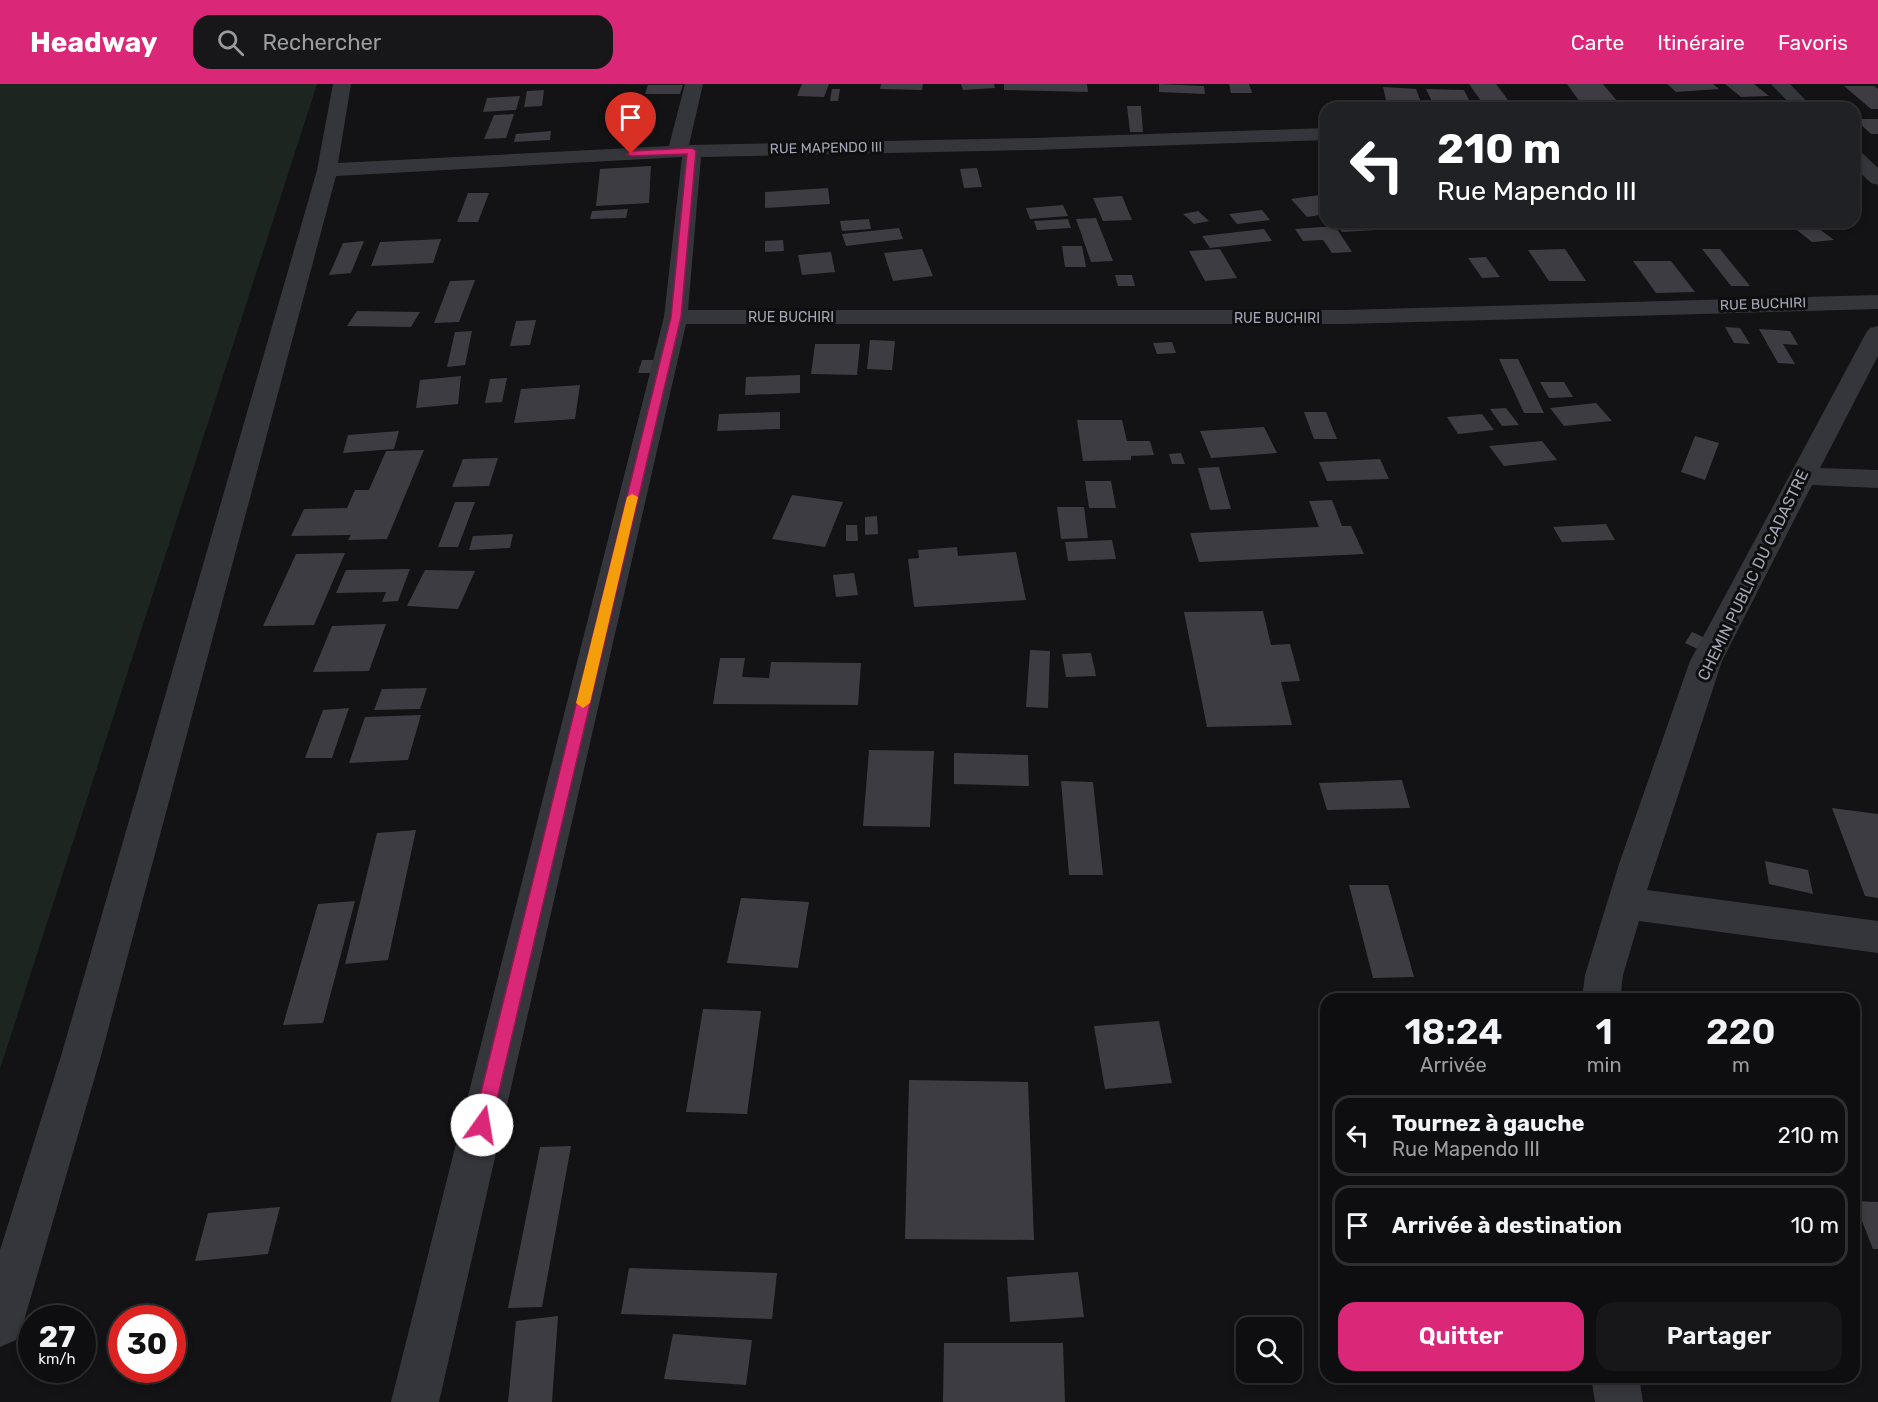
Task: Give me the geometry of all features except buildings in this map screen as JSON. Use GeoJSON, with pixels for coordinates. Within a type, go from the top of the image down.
{"type":"FeatureCollection","features":[{"type":"Feature","properties":{"kind":"street"},"geometry":{"type":"LineString","coordinates":[[0,1324],[81,1056],[327,170],[342,84]]}},
{"type":"Feature","properties":{"kind":"street"},"geometry":{"type":"LineString","coordinates":[[415,1402],[676,317],[685,151],[694,84]]}},
{"type":"Feature","properties":{"kind":"street"},"geometry":{"type":"LineString","coordinates":[[1780,84],[1798,102]]}},
{"type":"Feature","properties":{"kind":"street","name":"RUE MAPENDO III"},"geometry":{"type":"LineString","coordinates":[[327,170],[685,151],[1033,144],[1320,134]]}},
{"type":"Feature","properties":{"kind":"street"},"geometry":{"type":"LineString","coordinates":[[1860,162],[1878,179]]}},
{"type":"Feature","properties":{"kind":"street","name":"RUE BUCHIRI"},"geometry":{"type":"LineString","coordinates":[[676,317],[1266,318],[1529,314],[1761,304],[1878,302]]}},
{"type":"Feature","properties":{"kind":"street","name":"CHEMIN PUBLIC DU CADASTRE"},"geometry":{"type":"LineString","coordinates":[[1602,993],[1625,903],[1706,661],[1878,333]]}},
{"type":"Feature","properties":{"kind":"street"},"geometry":{"type":"LineString","coordinates":[[1801,476],[1878,479]]}},
{"type":"Feature","properties":{"kind":"street"},"geometry":{"type":"LineString","coordinates":[[1625,903],[1878,937]]}},
{"type":"Feature","properties":{"kind":"street"},"geometry":{"type":"LineString","coordinates":[[1616,1383],[1619,1402]]}},
{"type":"Feature","properties":{"kind":"shaded area"},"geometry":{"type":"Polygon","coordinates":[[[0,84],[317,84],[0,1069],[0,84]]]}},
{"type":"Feature","properties":{"kind":"slow traffic"},"geometry":{"type":"LineString","coordinates":[[583,703],[632,497]]}},
{"type":"Feature","properties":{"kind":"route"},"geometry":{"type":"LineString","coordinates":[[482,1125],[676,317],[692,151],[631,154]]}}]}
